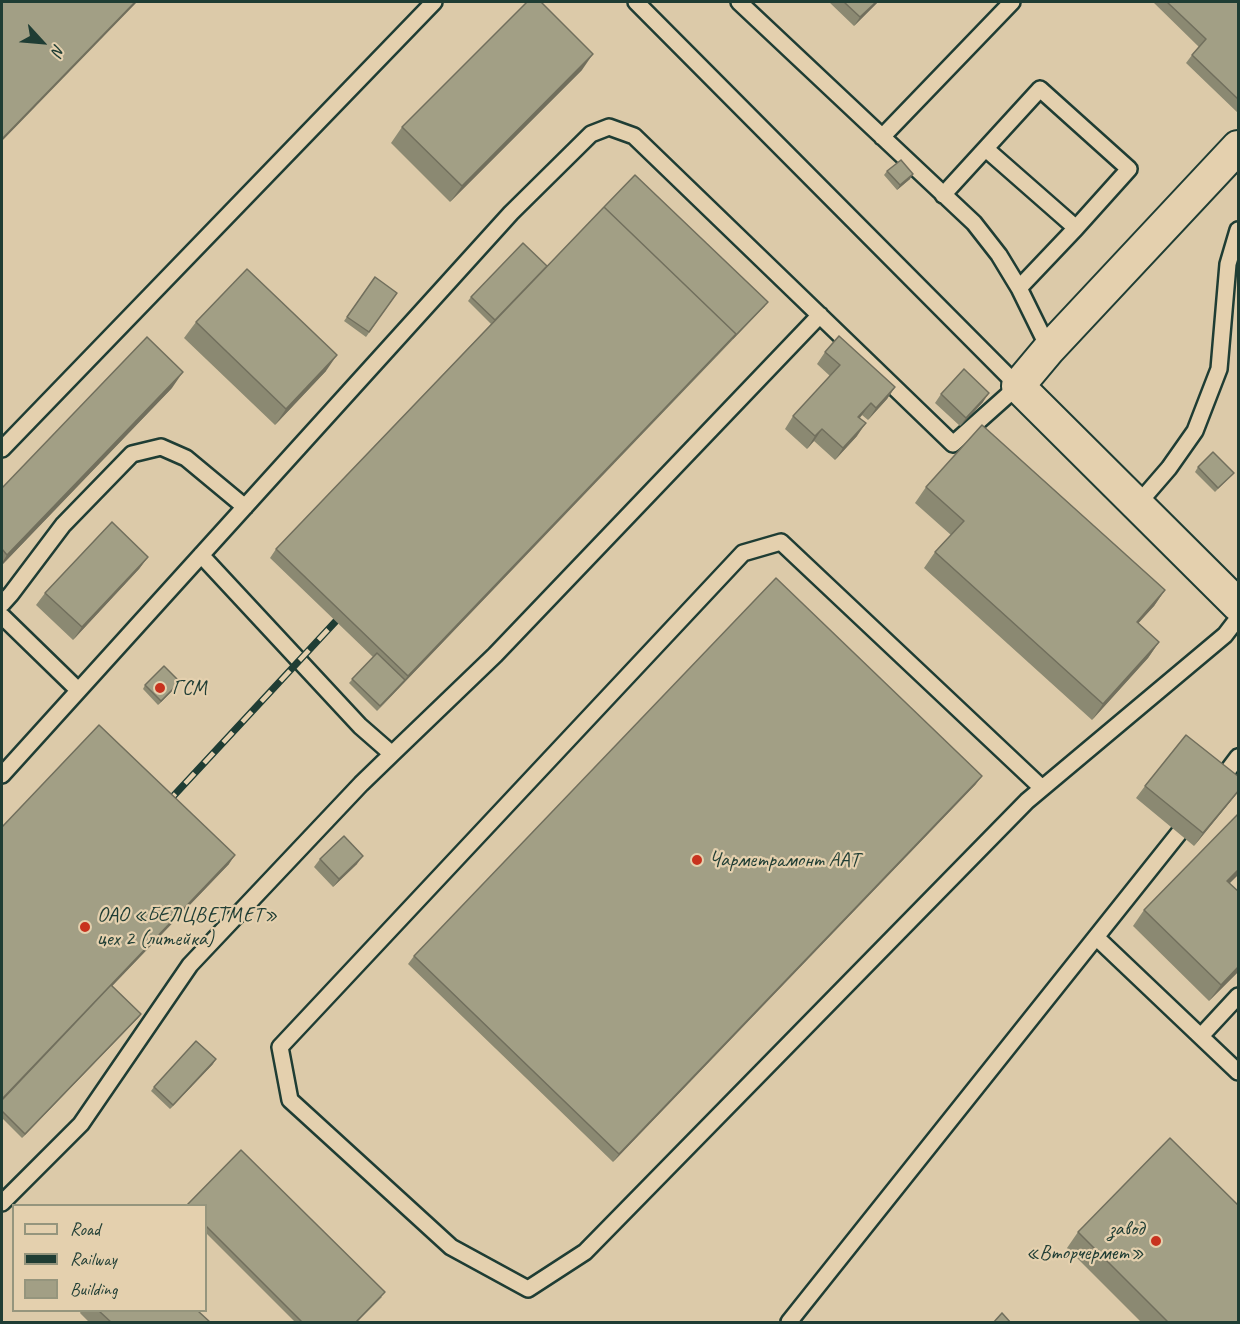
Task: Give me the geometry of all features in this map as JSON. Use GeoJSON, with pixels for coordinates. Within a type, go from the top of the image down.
{"type":"FeatureCollection","features":[{"type":"Feature","properties":{"kind":"street"},"geometry":{"type":"LineString","coordinates":[[1239,147],[1049,349],[1018,386],[1239,604]]}},
{"type":"Feature","properties":{"kind":"lane"},"geometry":{"type":"LineString","coordinates":[[2,449],[434,2]]}},
{"type":"Feature","properties":{"kind":"lane"},"geometry":{"type":"LineString","coordinates":[[2,775],[511,213],[591,134],[609,127],[634,136],[953,444],[1018,386],[636,2]]}},
{"type":"Feature","properties":{"kind":"lane"},"geometry":{"type":"LineString","coordinates":[[739,2],[974,223],[999,255],[1019,288],[1049,349]]}},
{"type":"Feature","properties":{"kind":"lane"},"geometry":{"type":"LineString","coordinates":[[882,137],[1012,2]]}},
{"type":"Feature","properties":{"kind":"lane"},"geometry":{"type":"LineString","coordinates":[[943,195],[1040,89],[1129,169],[1019,288]]}},
{"type":"Feature","properties":{"kind":"lane"},"geometry":{"type":"LineString","coordinates":[[986,148],[1076,228]]}},
{"type":"Feature","properties":{"kind":"lane"},"geometry":{"type":"LineString","coordinates":[[1137,505],[1169,468],[1195,431],[1219,369],[1228,264],[1239,230]]}},
{"type":"Feature","properties":{"kind":"lane"},"geometry":{"type":"LineString","coordinates":[[2,1203],[81,1124],[190,965],[361,784],[495,655],[819,315]]}},
{"type":"Feature","properties":{"kind":"lane"},"geometry":{"type":"LineString","coordinates":[[2,604],[63,525],[132,454],[161,447],[186,458],[245,507]]}},
{"type":"Feature","properties":{"kind":"lane"},"geometry":{"type":"LineString","coordinates":[[1042,788],[781,542],[743,553],[280,1047],[290,1100],[451,1247],[528,1289],[585,1252],[1027,801],[1225,635],[1239,618]]}},
{"type":"Feature","properties":{"kind":"lane"},"geometry":{"type":"LineString","coordinates":[[201,555],[360,726],[392,754]]}},
{"type":"Feature","properties":{"kind":"lane"},"geometry":{"type":"LineString","coordinates":[[2,616],[78,690]]}},
{"type":"Feature","properties":{"kind":"lane"},"geometry":{"type":"LineString","coordinates":[[1220,781],[1239,757]]}},
{"type":"Feature","properties":{"kind":"lane"},"geometry":{"type":"LineString","coordinates":[[789,1323],[1179,833]]}},
{"type":"Feature","properties":{"kind":"lane"},"geometry":{"type":"LineString","coordinates":[[1096,937],[1239,1072]]}},
{"type":"Feature","properties":{"kind":"lane"},"geometry":{"type":"LineString","coordinates":[[1201,1036],[1239,996]]}},
{"type":"Feature","properties":{"kind":"building"},"geometry":{"type":"Polygon","coordinates":[[[2,2],[135,2],[2,139],[2,2]]]}},
{"type":"Feature","properties":{"kind":"building"},"geometry":{"type":"Polygon","coordinates":[[[527,2],[541,2],[593,54],[462,186],[402,127],[527,2]]]}},
{"type":"Feature","properties":{"kind":"building"},"geometry":{"type":"Polygon","coordinates":[[[844,2],[876,2],[860,17],[844,2]]]}},
{"type":"Feature","properties":{"kind":"building"},"geometry":{"type":"Polygon","coordinates":[[[1167,2],[1239,2],[1239,100],[1192,55],[1206,39],[1167,2]]]}},
{"type":"Feature","properties":{"kind":"building"},"geometry":{"type":"Polygon","coordinates":[[[901,160],[913,174],[900,185],[887,171],[901,160]]]}},
{"type":"Feature","properties":{"kind":"building"},"geometry":{"type":"Polygon","coordinates":[[[635,175],[768,302],[733,338],[736,334],[604,207],[635,175]]]}},
{"type":"Feature","properties":{"kind":"building"},"geometry":{"type":"Polygon","coordinates":[[[604,207],[736,334],[408,676],[276,549],[604,207]]]}},
{"type":"Feature","properties":{"kind":"building"},"geometry":{"type":"Polygon","coordinates":[[[523,243],[547,266],[495,320],[471,297],[523,243]]]}},
{"type":"Feature","properties":{"kind":"building"},"geometry":{"type":"Polygon","coordinates":[[[247,269],[337,355],[286,409],[196,322],[247,269]]]}},
{"type":"Feature","properties":{"kind":"building"},"geometry":{"type":"Polygon","coordinates":[[[375,277],[397,293],[369,332],[347,317],[375,277]]]}},
{"type":"Feature","properties":{"kind":"building"},"geometry":{"type":"Polygon","coordinates":[[[839,336],[895,387],[876,408],[871,403],[858,417],[866,423],[843,448],[822,429],[815,436],[793,416],[840,365],[825,352],[839,336]]]}},
{"type":"Feature","properties":{"kind":"building"},"geometry":{"type":"Polygon","coordinates":[[[147,337],[183,372],[7,555],[2,549],[2,488],[147,337]]]}},
{"type":"Feature","properties":{"kind":"building"},"geometry":{"type":"Polygon","coordinates":[[[964,369],[989,393],[966,418],[941,394],[964,369]]]}},
{"type":"Feature","properties":{"kind":"building"},"geometry":{"type":"Polygon","coordinates":[[[982,425],[1165,590],[1137,622],[1159,642],[1103,704],[935,552],[964,521],[926,487],[982,425]]]}},
{"type":"Feature","properties":{"kind":"building"},"geometry":{"type":"Polygon","coordinates":[[[1213,452],[1234,473],[1218,488],[1198,467],[1213,452]]]}},
{"type":"Feature","properties":{"kind":"building"},"geometry":{"type":"Polygon","coordinates":[[[112,522],[148,557],[82,627],[45,593],[112,522]]]}},
{"type":"Feature","properties":{"kind":"building"},"geometry":{"type":"Polygon","coordinates":[[[776,578],[982,776],[619,1154],[414,956],[776,578]]]}},
{"type":"Feature","properties":{"kind":"building"},"geometry":{"type":"Polygon","coordinates":[[[377,653],[405,680],[380,706],[352,679],[377,653]]]}},
{"type":"Feature","properties":{"kind":"building","name":"ГСМ"},"geometry":{"type":"Polygon","coordinates":[[[164,666],[180,682],[161,701],[145,685],[164,666]]]}},
{"type":"Feature","properties":{"kind":"building","name":"ОАО «БЕЛЦВЕТМЕТ» цех 2 (литейка)"},"geometry":{"type":"Polygon","coordinates":[[[99,725],[235,855],[2,1099],[2,827],[99,725]]]}},
{"type":"Feature","properties":{"kind":"building"},"geometry":{"type":"Polygon","coordinates":[[[1186,735],[1239,777],[1239,790],[1203,833],[1145,786],[1186,735]]]}},
{"type":"Feature","properties":{"kind":"building"},"geometry":{"type":"Polygon","coordinates":[[[1239,813],[1239,869],[1227,881],[1239,892],[1239,966],[1221,985],[1144,910],[1239,813]]]}},
{"type":"Feature","properties":{"kind":"building"},"geometry":{"type":"Polygon","coordinates":[[[344,836],[363,856],[339,879],[320,859],[344,836]]]}},
{"type":"Feature","properties":{"kind":"building"},"geometry":{"type":"Polygon","coordinates":[[[111,985],[141,1014],[25,1134],[2,1111],[2,1100],[111,985]]]}},
{"type":"Feature","properties":{"kind":"building"},"geometry":{"type":"Polygon","coordinates":[[[196,1041],[216,1059],[173,1105],[154,1087],[196,1041]]]}},
{"type":"Feature","properties":{"kind":"building","name":"завод «Вторчермет»"},"geometry":{"type":"Polygon","coordinates":[[[1170,1138],[1239,1206],[1239,1323],[1169,1323],[1078,1232],[1170,1138]]]}},
{"type":"Feature","properties":{"kind":"building"},"geometry":{"type":"Polygon","coordinates":[[[241,1150],[385,1292],[355,1323],[303,1323],[207,1227],[207,1204],[188,1204],[241,1150]]]}},
{"type":"Feature","properties":{"kind":"building"},"geometry":{"type":"Polygon","coordinates":[[[100,1312],[199,1312],[211,1323],[112,1323],[100,1312]]]}},
{"type":"Feature","properties":{"kind":"building"},"geometry":{"type":"Polygon","coordinates":[[[1002,1313],[1011,1323],[993,1323],[1002,1313]]]}},
{"type":"Feature","properties":{"kind":"railway"},"geometry":{"type":"LineString","coordinates":[[166,804],[336,621]]}},
{"type":"Feature","properties":{"kind":"place","name":"ГСМ"},"geometry":{"type":"Point","coordinates":[160,688]}},
{"type":"Feature","properties":{"kind":"place","name":"Чарметрамонт ААТ"},"geometry":{"type":"Point","coordinates":[697,860]}},
{"type":"Feature","properties":{"kind":"place","name":"ОАО «БЕЛЦВЕТМЕТ» цех 2 (литейка)"},"geometry":{"type":"Point","coordinates":[85,927]}},
{"type":"Feature","properties":{"kind":"place","name":"завод «Вторчермет»"},"geometry":{"type":"Point","coordinates":[1156,1241]}}]}
